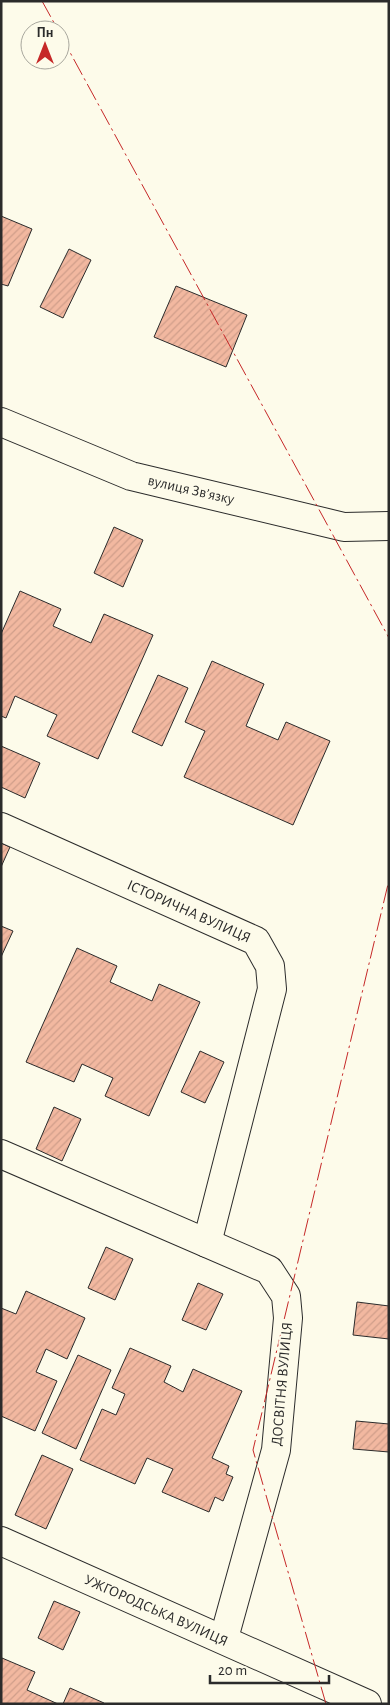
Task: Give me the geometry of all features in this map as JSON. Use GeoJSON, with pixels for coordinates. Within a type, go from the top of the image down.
{"type":"FeatureCollection","features":[{"type":"Feature","properties":{"kind":"street","name":"вулиця Звʼязку"},"geometry":{"type":"LineString","coordinates":[[1,422],[131,476],[344,527],[389,526]]}},
{"type":"Feature","properties":{"kind":"street","name":"ІСТОРИЧНА ВУЛИЦЯ"},"geometry":{"type":"LineString","coordinates":[[1,828],[256,941],[270,966],[272,990],[207,1243]]}},
{"type":"Feature","properties":{"kind":"street","name":"ДОСВІТНЯ ВУЛИЦЯ"},"geometry":{"type":"LineString","coordinates":[[1,1154],[269,1270],[286,1296],[288,1318],[276,1450],[224,1638]]}},
{"type":"Feature","properties":{"kind":"street","name":"УЖГОРОДСЬКА ВУЛИЦЯ"},"geometry":{"type":"LineString","coordinates":[[1,1541],[224,1638],[367,1704]]}},
{"type":"Feature","properties":{"kind":"building"},"geometry":{"type":"Polygon","coordinates":[[[1,216],[32,229],[8,286],[1,284],[1,216]]]}},
{"type":"Feature","properties":{"kind":"building"},"geometry":{"type":"Polygon","coordinates":[[[69,249],[91,260],[63,318],[40,307],[69,249]]]}},
{"type":"Feature","properties":{"kind":"building"},"geometry":{"type":"Polygon","coordinates":[[[176,286],[247,315],[226,367],[154,337],[176,286]]]}},
{"type":"Feature","properties":{"kind":"building"},"geometry":{"type":"Polygon","coordinates":[[[114,527],[143,540],[123,587],[94,573],[114,527]]]}},
{"type":"Feature","properties":{"kind":"building"},"geometry":{"type":"Polygon","coordinates":[[[20,591],[61,609],[53,626],[91,643],[104,614],[153,635],[98,759],[47,736],[57,715],[15,696],[6,718],[1,716],[1,634],[20,591]]]}},
{"type":"Feature","properties":{"kind":"building"},"geometry":{"type":"Polygon","coordinates":[[[212,661],[264,684],[246,726],[278,740],[286,722],[330,741],[293,825],[184,777],[205,731],[185,722],[212,661]]]}},
{"type":"Feature","properties":{"kind":"building"},"geometry":{"type":"Polygon","coordinates":[[[158,675],[188,688],[162,746],[132,732],[158,675]]]}},
{"type":"Feature","properties":{"kind":"building"},"geometry":{"type":"Polygon","coordinates":[[[1,746],[40,763],[25,798],[1,787],[1,746]]]}},
{"type":"Feature","properties":{"kind":"building"},"geometry":{"type":"Polygon","coordinates":[[[1,843],[10,847],[1,867],[1,843]]]}},
{"type":"Feature","properties":{"kind":"building"},"geometry":{"type":"Polygon","coordinates":[[[1,926],[13,931],[1,957],[1,926]]]}},
{"type":"Feature","properties":{"kind":"building"},"geometry":{"type":"Polygon","coordinates":[[[77,948],[117,966],[110,982],[152,1001],[159,984],[200,1002],[149,1116],[105,1096],[113,1078],[82,1064],[74,1082],[26,1062],[77,948]]]}},
{"type":"Feature","properties":{"kind":"building"},"geometry":{"type":"Polygon","coordinates":[[[200,1051],[224,1062],[205,1103],[181,1092],[200,1051]]]}},
{"type":"Feature","properties":{"kind":"building"},"geometry":{"type":"Polygon","coordinates":[[[54,1107],[81,1119],[62,1161],[36,1149],[54,1107]]]}},
{"type":"Feature","properties":{"kind":"building"},"geometry":{"type":"Polygon","coordinates":[[[106,1247],[133,1259],[115,1300],[88,1288],[106,1247]]]}},
{"type":"Feature","properties":{"kind":"building"},"geometry":{"type":"Polygon","coordinates":[[[198,1283],[223,1294],[206,1330],[182,1320],[198,1283]]]}},
{"type":"Feature","properties":{"kind":"building"},"geometry":{"type":"Polygon","coordinates":[[[26,1291],[85,1318],[67,1359],[46,1349],[36,1372],[57,1381],[35,1431],[1,1416],[1,1308],[16,1314],[26,1291]]]}},
{"type":"Feature","properties":{"kind":"building"},"geometry":{"type":"Polygon","coordinates":[[[357,1302],[389,1306],[389,1339],[353,1335],[357,1302]]]}},
{"type":"Feature","properties":{"kind":"building"},"geometry":{"type":"Polygon","coordinates":[[[130,1348],[171,1366],[164,1382],[183,1392],[193,1369],[242,1391],[212,1458],[229,1466],[226,1474],[233,1477],[223,1501],[215,1497],[209,1512],[162,1492],[173,1469],[147,1458],[135,1484],[80,1460],[102,1409],[116,1415],[125,1394],[112,1388],[130,1348]]]}},
{"type":"Feature","properties":{"kind":"building"},"geometry":{"type":"Polygon","coordinates":[[[78,1355],[111,1370],[76,1449],[42,1433],[78,1355]]]}},
{"type":"Feature","properties":{"kind":"building"},"geometry":{"type":"Polygon","coordinates":[[[356,1421],[389,1424],[389,1452],[353,1449],[356,1421]]]}},
{"type":"Feature","properties":{"kind":"building"},"geometry":{"type":"Polygon","coordinates":[[[42,1455],[73,1469],[46,1529],[15,1515],[42,1455]]]}},
{"type":"Feature","properties":{"kind":"building"},"geometry":{"type":"Polygon","coordinates":[[[54,1601],[80,1612],[63,1650],[38,1638],[54,1601]]]}},
{"type":"Feature","properties":{"kind":"building"},"geometry":{"type":"Polygon","coordinates":[[[2,1658],[35,1672],[27,1690],[58,1704],[1,1704],[2,1658]]]}},
{"type":"Feature","properties":{"kind":"building"},"geometry":{"type":"Polygon","coordinates":[[[70,1688],[104,1703],[63,1704],[70,1688]]]}},
{"type":"Feature","properties":{"kind":"power"},"geometry":{"type":"LineString","coordinates":[[42,1],[52,20]]}},
{"type":"Feature","properties":{"kind":"power"},"geometry":{"type":"LineString","coordinates":[[70,52],[389,638]]}},
{"type":"Feature","properties":{"kind":"power"},"geometry":{"type":"LineString","coordinates":[[326,1704],[253,1450],[389,880]]}}]}
